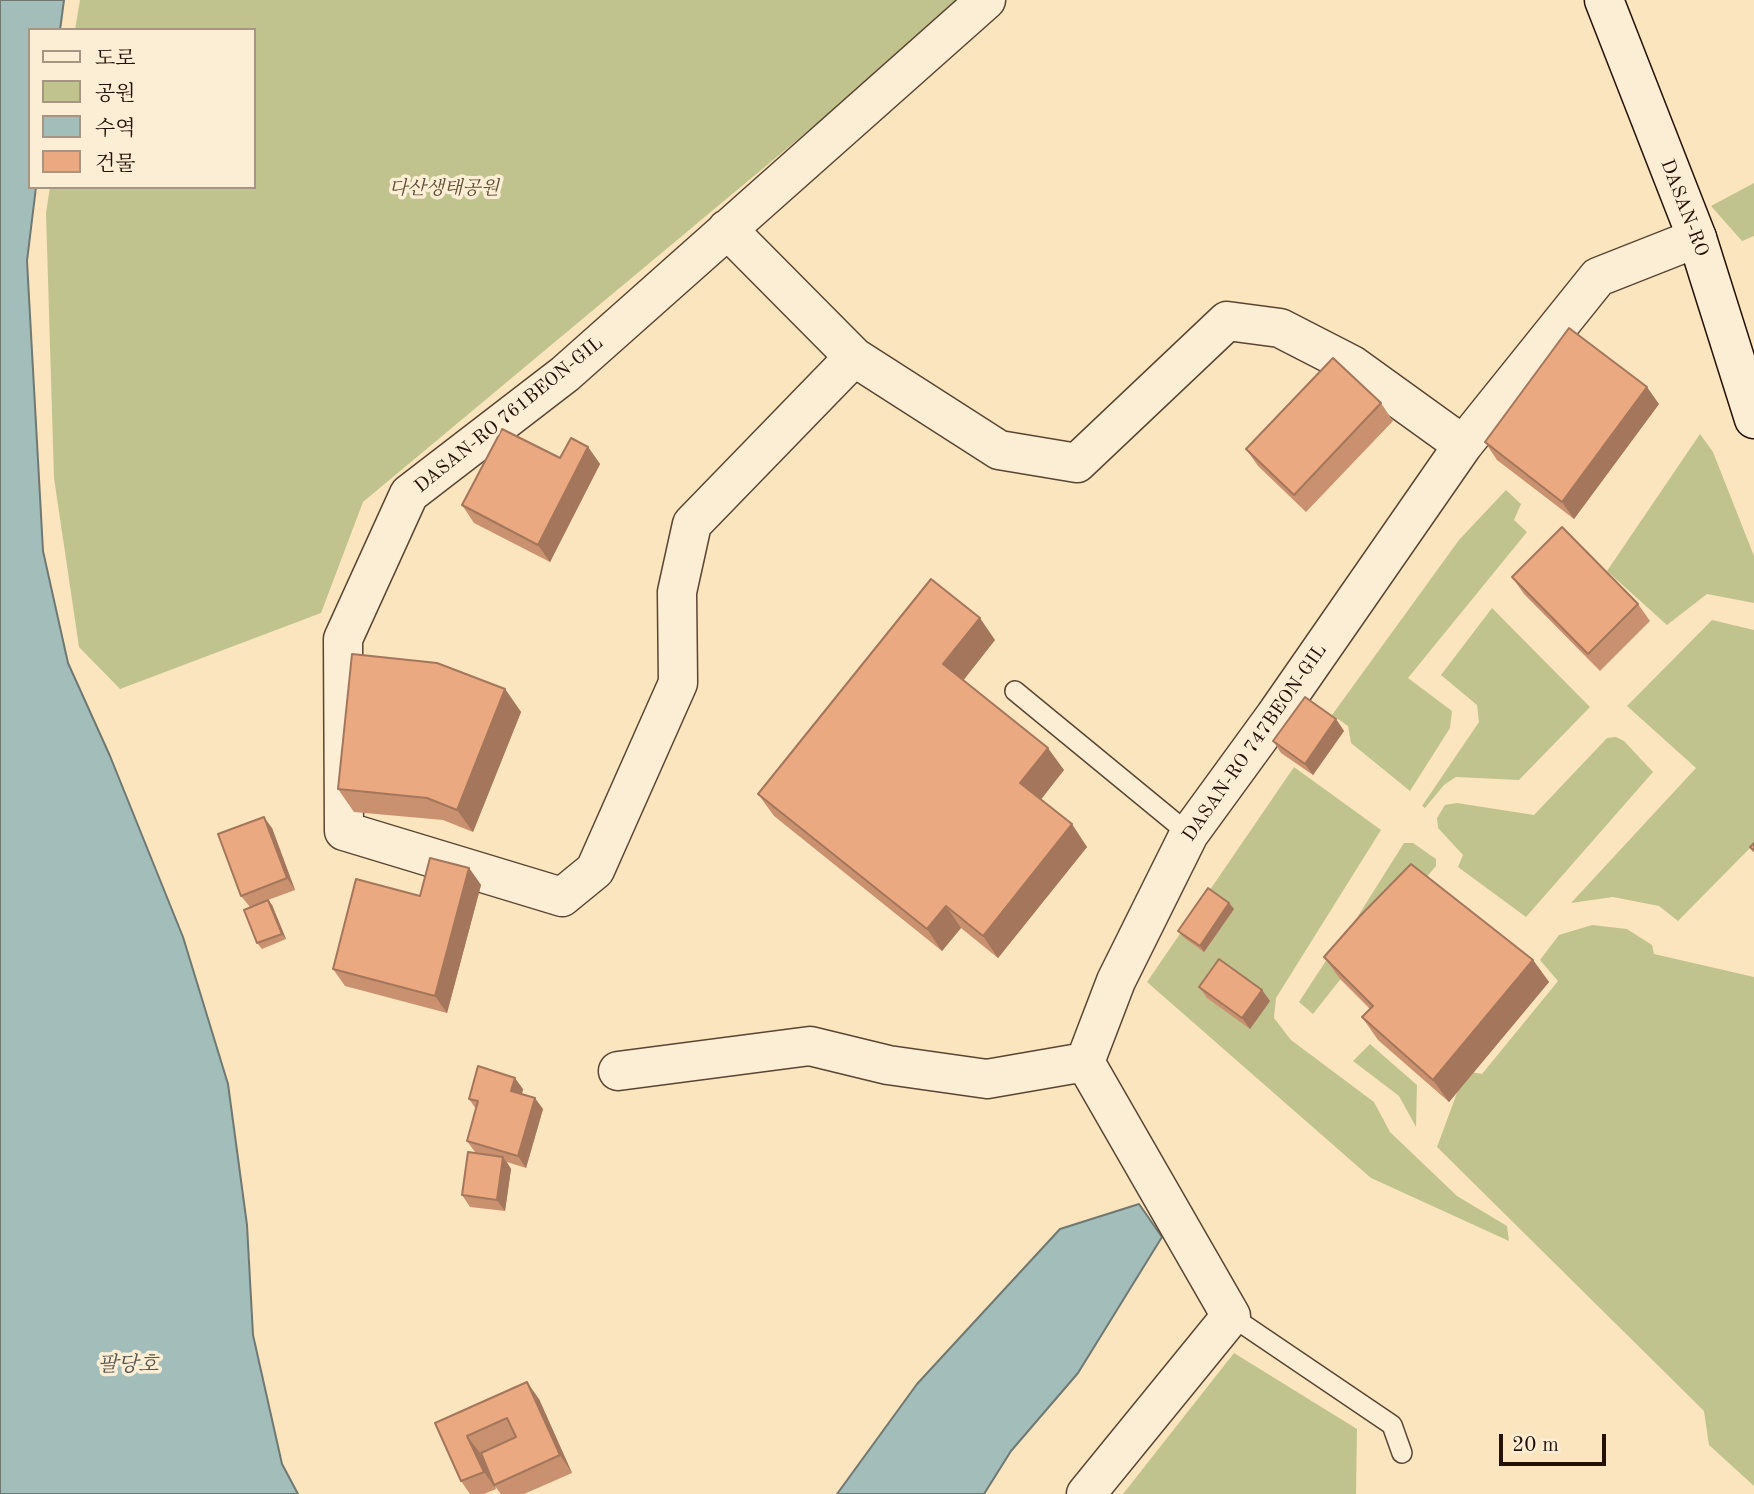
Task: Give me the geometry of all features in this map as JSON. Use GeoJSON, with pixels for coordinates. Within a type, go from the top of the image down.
{"type":"FeatureCollection","features":[{"type":"Feature","properties":{"kind":"street","name":"DASAN-RO 761BEON-GIL"},"geometry":{"type":"LineString","coordinates":[[854,357],[692,524],[677,592],[678,683],[595,870],[562,897],[344,831],[343,639],[409,494],[565,374],[986,0]]}},
{"type":"Feature","properties":{"kind":"street","name":"DASAN-RO"},"geometry":{"type":"LineString","coordinates":[[1604,0],[1697,238],[1754,419]]}},
{"type":"Feature","properties":{"kind":"street"},"geometry":{"type":"LineString","coordinates":[[727,229],[854,357],[999,450],[1077,463],[1227,321],[1280,328],[1352,365],[1463,445]]}},
{"type":"Feature","properties":{"kind":"street","name":"DASAN-RO 747BEON-GIL"},"geometry":{"type":"LineString","coordinates":[[1086,1062],[1116,981],[1189,834],[1275,716],[1463,445],[1598,277],[1697,238]]}},
{"type":"Feature","properties":{"kind":"street"},"geometry":{"type":"LineString","coordinates":[[618,1071],[810,1046],[888,1065],[987,1079],[1086,1062],[1231,1316],[1086,1494]]}},
{"type":"Feature","properties":{"kind":"lane"},"geometry":{"type":"LineString","coordinates":[[1015,691],[1189,834]]}},
{"type":"Feature","properties":{"kind":"lane"},"geometry":{"type":"LineString","coordinates":[[1231,1316],[1392,1425],[1402,1453]]}},
{"type":"Feature","properties":{"kind":"green space","name":"다산생태공원"},"geometry":{"type":"Polygon","coordinates":[[[80,0],[965,0],[363,502],[321,613],[120,689],[79,647],[54,478],[46,213],[50,189],[256,189],[256,28],[75,28],[80,0]]]}},
{"type":"Feature","properties":{"kind":"green space"},"geometry":{"type":"Polygon","coordinates":[[[1754,183],[1754,236],[1742,241],[1711,206],[1754,183]]]}},
{"type":"Feature","properties":{"kind":"green space"},"geometry":{"type":"Polygon","coordinates":[[[1700,434],[1713,452],[1754,556],[1754,603],[1707,594],[1667,625],[1607,571],[1700,434]]]}},
{"type":"Feature","properties":{"kind":"green space"},"geometry":{"type":"Polygon","coordinates":[[[1506,490],[1521,504],[1514,520],[1527,532],[1408,678],[1452,711],[1450,728],[1410,791],[1351,743],[1348,726],[1332,715],[1459,540],[1506,490]]]}},
{"type":"Feature","properties":{"kind":"green space"},"geometry":{"type":"Polygon","coordinates":[[[1492,608],[1590,707],[1519,780],[1456,777],[1444,785],[1425,808],[1422,806],[1479,722],[1477,705],[1441,675],[1492,608]]]}},
{"type":"Feature","properties":{"kind":"green space"},"geometry":{"type":"Polygon","coordinates":[[[1712,620],[1754,630],[1754,844],[1678,921],[1659,906],[1613,897],[1571,903],[1696,768],[1627,706],[1712,620]]]}},
{"type":"Feature","properties":{"kind":"green space"},"geometry":{"type":"Polygon","coordinates":[[[1616,737],[1624,741],[1653,772],[1526,917],[1458,867],[1463,855],[1438,828],[1437,818],[1445,805],[1457,803],[1534,815],[1607,738],[1616,737]]]}},
{"type":"Feature","properties":{"kind":"green space"},"geometry":{"type":"Polygon","coordinates":[[[1294,767],[1381,830],[1276,998],[1274,1018],[1291,1040],[1374,1102],[1390,1132],[1457,1196],[1507,1226],[1509,1241],[1371,1178],[1147,982],[1294,767]]]}},
{"type":"Feature","properties":{"kind":"green space"},"geometry":{"type":"Polygon","coordinates":[[[1404,843],[1413,843],[1436,859],[1436,866],[1380,932],[1358,916],[1404,843]]]}},
{"type":"Feature","properties":{"kind":"green space"},"geometry":{"type":"Polygon","coordinates":[[[1592,925],[1627,929],[1652,945],[1654,954],[1754,977],[1754,1486],[1709,1445],[1704,1411],[1437,1147],[1465,1071],[1482,1074],[1558,981],[1540,960],[1559,935],[1592,925]]]}},
{"type":"Feature","properties":{"kind":"green space"},"geometry":{"type":"Polygon","coordinates":[[[1346,930],[1365,948],[1313,1014],[1299,1002],[1346,930]]]}},
{"type":"Feature","properties":{"kind":"green space"},"geometry":{"type":"Polygon","coordinates":[[[1370,1044],[1417,1085],[1416,1127],[1399,1096],[1353,1061],[1370,1044]]]}},
{"type":"Feature","properties":{"kind":"green space"},"geometry":{"type":"Polygon","coordinates":[[[1234,1353],[1357,1429],[1356,1494],[1123,1494],[1234,1353]]]}},
{"type":"Feature","properties":{"kind":"water","name":"팔당호"},"geometry":{"type":"Polygon","coordinates":[[[0,0],[64,0],[60,28],[28,28],[28,189],[36,189],[27,261],[43,551],[68,663],[110,756],[183,937],[228,1084],[247,1225],[253,1335],[282,1464],[298,1494],[0,1494],[0,0]]]}},
{"type":"Feature","properties":{"kind":"water"},"geometry":{"type":"Polygon","coordinates":[[[1139,1204],[1162,1237],[1078,1373],[1011,1451],[984,1494],[837,1494],[917,1384],[1060,1229],[1139,1204]]]}},
{"type":"Feature","properties":{"kind":"building"},"geometry":{"type":"Polygon","coordinates":[[[1569,328],[1647,387],[1562,502],[1485,442],[1569,328]]]}},
{"type":"Feature","properties":{"kind":"building"},"geometry":{"type":"Polygon","coordinates":[[[1333,358],[1381,403],[1294,495],[1246,449],[1333,358]]]}},
{"type":"Feature","properties":{"kind":"building"},"geometry":{"type":"Polygon","coordinates":[[[502,429],[560,458],[571,438],[588,447],[538,545],[462,505],[502,429]]]}},
{"type":"Feature","properties":{"kind":"building"},"geometry":{"type":"Polygon","coordinates":[[[1562,527],[1638,604],[1588,654],[1512,577],[1562,527]]]}},
{"type":"Feature","properties":{"kind":"building"},"geometry":{"type":"Polygon","coordinates":[[[931,579],[980,618],[943,664],[1048,748],[1020,783],[1072,824],[983,936],[946,906],[927,929],[758,794],[931,579]]]}},
{"type":"Feature","properties":{"kind":"building"},"geometry":{"type":"Polygon","coordinates":[[[352,654],[437,663],[505,689],[457,810],[427,798],[338,789],[352,654]]]}},
{"type":"Feature","properties":{"kind":"building"},"geometry":{"type":"Polygon","coordinates":[[[1305,697],[1336,719],[1305,764],[1273,741],[1305,697]]]}},
{"type":"Feature","properties":{"kind":"building"},"geometry":{"type":"Polygon","coordinates":[[[264,817],[287,878],[241,896],[218,834],[264,817]]]}},
{"type":"Feature","properties":{"kind":"building"},"geometry":{"type":"Polygon","coordinates":[[[430,858],[469,868],[435,996],[333,969],[356,879],[420,896],[430,858]]]}},
{"type":"Feature","properties":{"kind":"building"},"geometry":{"type":"Polygon","coordinates":[[[1411,864],[1533,960],[1433,1080],[1362,1017],[1373,1006],[1324,957],[1411,864]]]}},
{"type":"Feature","properties":{"kind":"building"},"geometry":{"type":"Polygon","coordinates":[[[1208,888],[1229,903],[1200,946],[1178,931],[1208,888]]]}},
{"type":"Feature","properties":{"kind":"building"},"geometry":{"type":"Polygon","coordinates":[[[268,900],[282,934],[257,943],[244,910],[268,900]]]}},
{"type":"Feature","properties":{"kind":"building"},"geometry":{"type":"Polygon","coordinates":[[[1219,959],[1262,990],[1242,1018],[1199,987],[1219,959]]]}},
{"type":"Feature","properties":{"kind":"building"},"geometry":{"type":"Polygon","coordinates":[[[478,1066],[515,1078],[511,1091],[535,1098],[518,1156],[467,1141],[478,1101],[469,1099],[478,1066]]]}},
{"type":"Feature","properties":{"kind":"building"},"geometry":{"type":"Polygon","coordinates":[[[468,1152],[503,1157],[497,1200],[462,1195],[468,1152]]]}},
{"type":"Feature","properties":{"kind":"building"},"geometry":{"type":"Polygon","coordinates":[[[527,1382],[560,1455],[494,1485],[481,1453],[516,1437],[507,1418],[467,1436],[484,1472],[461,1481],[435,1423],[527,1382]]]}}]}
